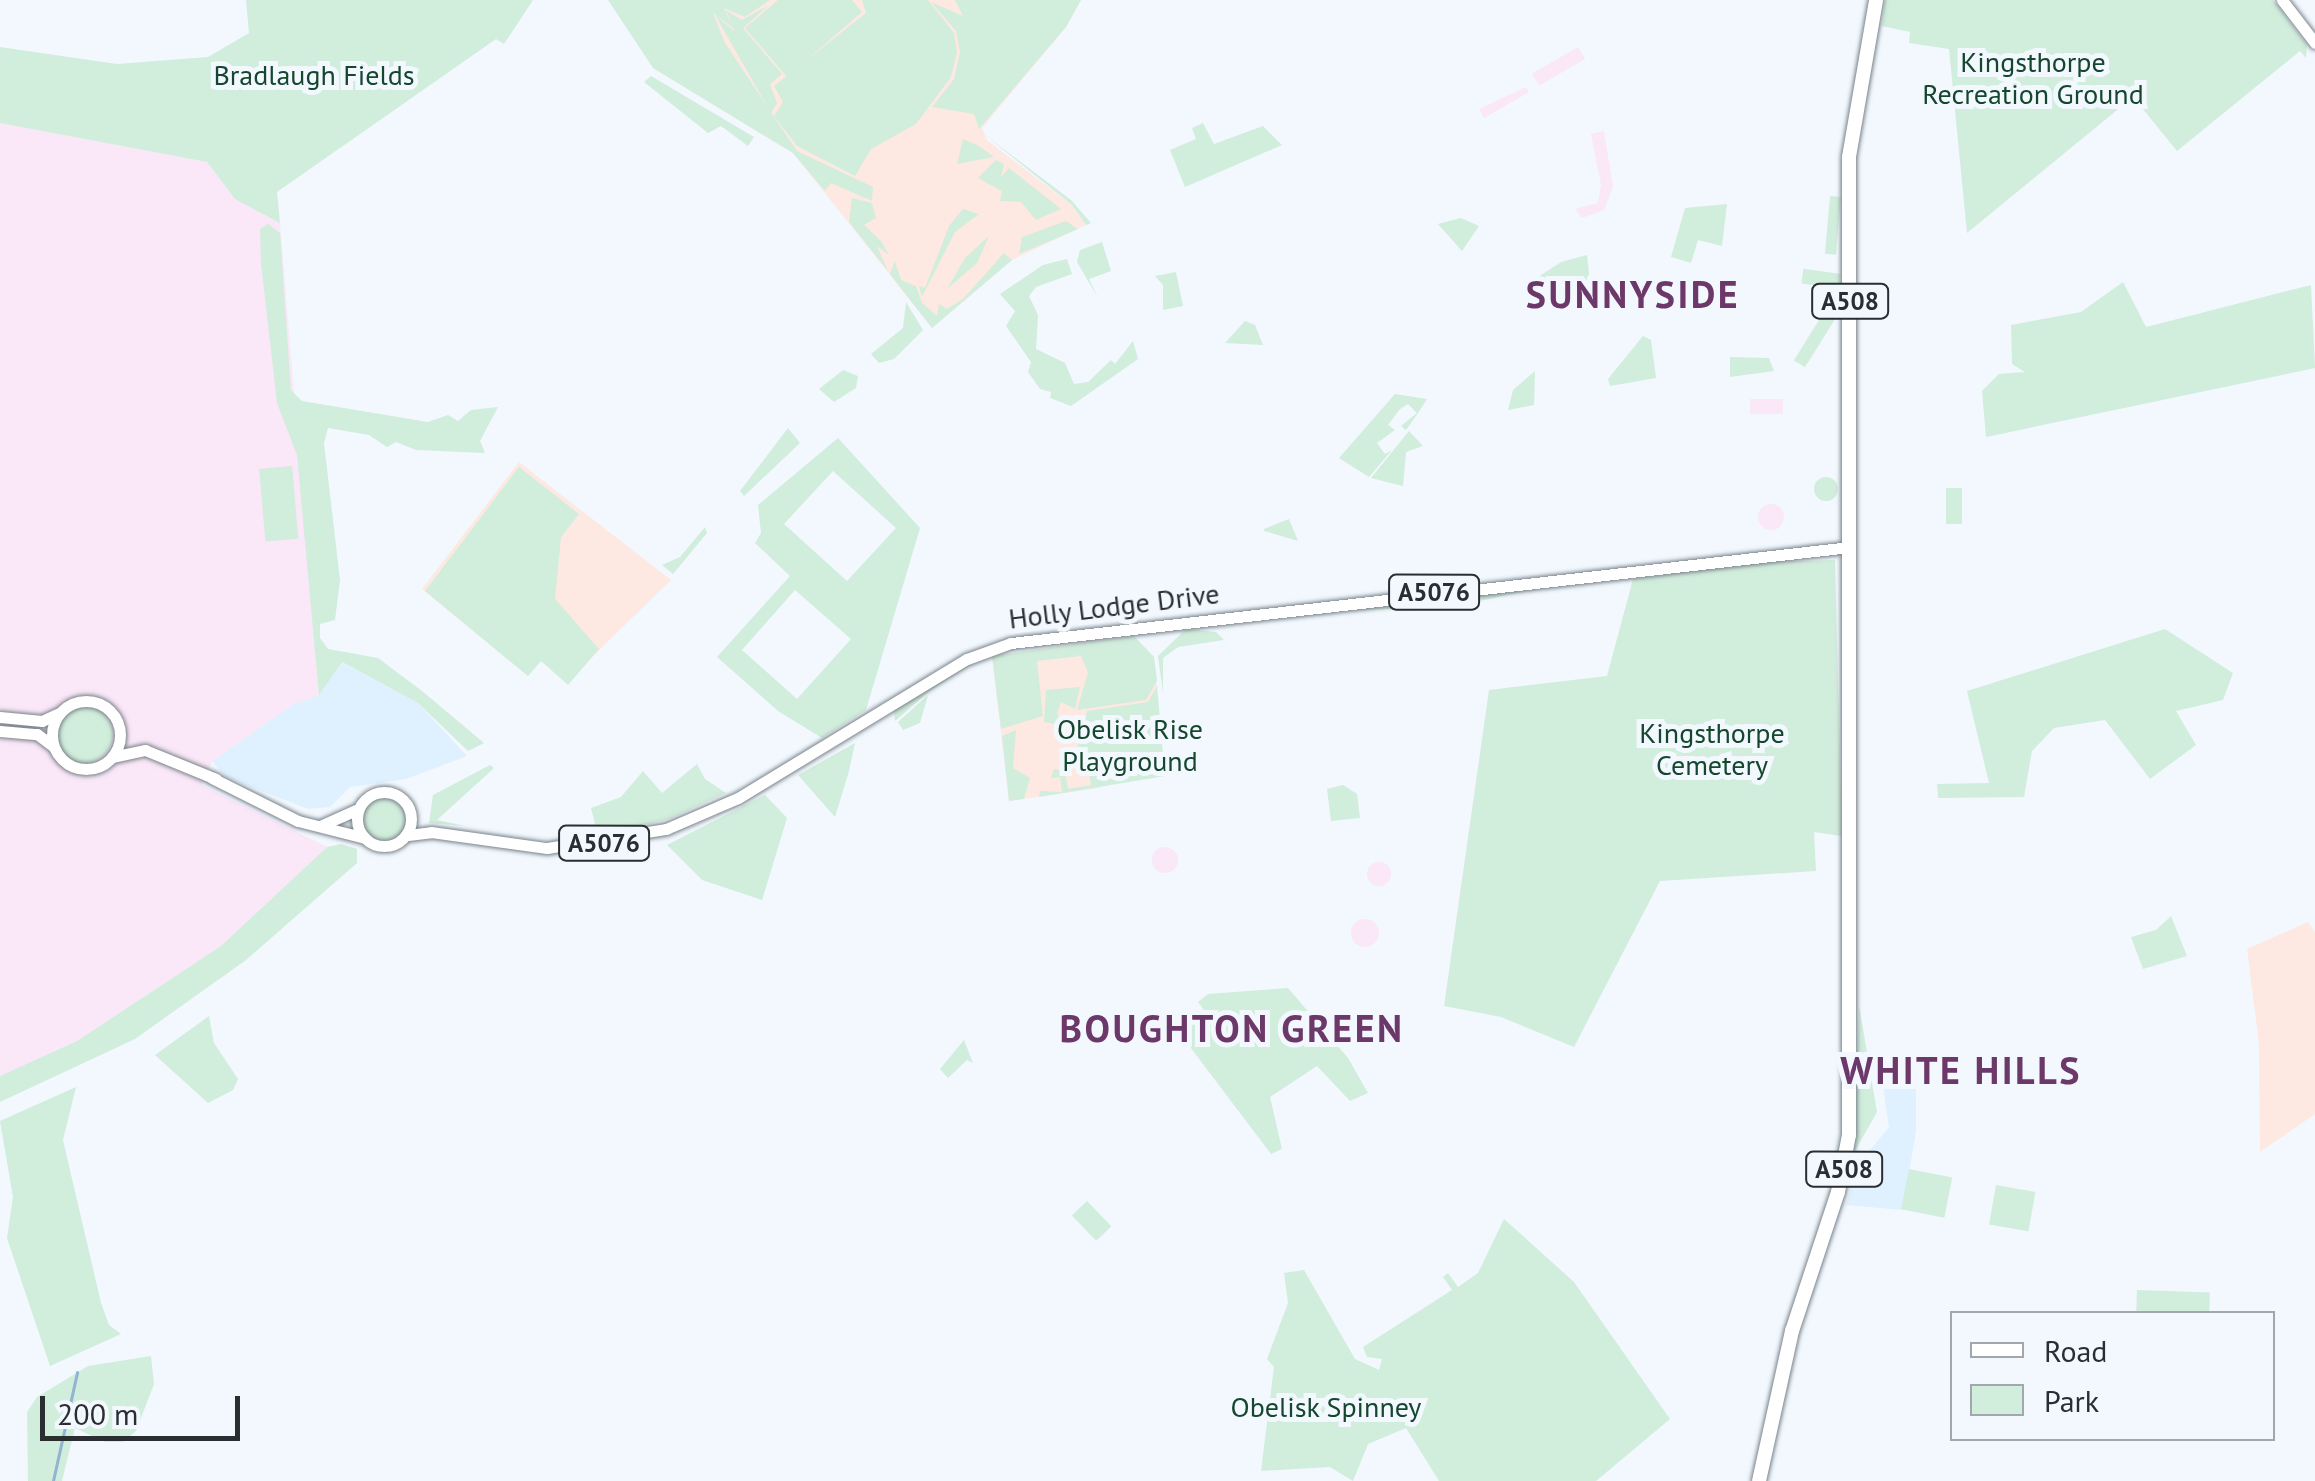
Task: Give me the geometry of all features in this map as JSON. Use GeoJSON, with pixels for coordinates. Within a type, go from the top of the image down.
{"type":"FeatureCollection","features":[{"type":"Feature","properties":{"kind":"highway","name":"A508"},"geometry":{"type":"LineString","coordinates":[[1759,1481],[1792,1331],[1847,1156],[1852,846],[1849,157],[1876,0]]}},
{"type":"Feature","properties":{"kind":"main road"},"geometry":{"type":"LineString","coordinates":[[2282,0],[2315,43]]}},
{"type":"Feature","properties":{"kind":"main road","name":"Holly Lodge Drive"},"geometry":{"type":"LineString","coordinates":[[408,835],[431,832],[547,848],[666,829],[738,798],[967,659],[1011,643],[1850,547]]}},
{"type":"Feature","properties":{"kind":"main road"},"geometry":{"type":"LineString","coordinates":[[0,717],[42,721],[90,701],[145,750],[316,826],[364,838],[392,844],[408,835],[412,812]]}},
{"type":"Feature","properties":{"kind":"main road"},"geometry":{"type":"LineString","coordinates":[[53,746],[59,712]]}},
{"type":"Feature","properties":{"kind":"main road"},"geometry":{"type":"LineString","coordinates":[[112,757],[118,723]]}},
{"type":"Feature","properties":{"kind":"main road"},"geometry":{"type":"LineString","coordinates":[[0,731],[37,734],[76,768],[97,768],[112,757],[145,750]]}},
{"type":"Feature","properties":{"kind":"main road"},"geometry":{"type":"LineString","coordinates":[[316,826],[356,810],[368,798],[391,794],[431,832]]}},
{"type":"Feature","properties":{"kind":"main road"},"geometry":{"type":"LineString","coordinates":[[356,810],[354,825],[364,838]]}},
{"type":"Feature","properties":{"kind":"shaded area"},"geometry":{"type":"Polygon","coordinates":[[[701,0],[1081,0],[1066,27],[982,128],[987,140],[1072,205],[1086,225],[1012,260],[932,328],[793,153],[653,68],[701,0]]]}},
{"type":"Feature","properties":{"kind":"shaded area"},"geometry":{"type":"Polygon","coordinates":[[[1578,47],[1585,59],[1539,86],[1532,74],[1578,47]]]}},
{"type":"Feature","properties":{"kind":"shaded area"},"geometry":{"type":"Polygon","coordinates":[[[1526,87],[1529,92],[1484,118],[1479,109],[1526,87]]]}},
{"type":"Feature","properties":{"kind":"shaded area"},"geometry":{"type":"Polygon","coordinates":[[[0,123],[207,162],[235,199],[280,223],[319,695],[292,705],[212,761],[202,785],[327,847],[221,946],[77,1041],[0,1076],[0,123]]]}},
{"type":"Feature","properties":{"kind":"shaded area"},"geometry":{"type":"Polygon","coordinates":[[[1604,131],[1613,187],[1604,210],[1582,218],[1575,209],[1598,203],[1601,185],[1591,134],[1604,131]]]}},
{"type":"Feature","properties":{"kind":"shaded area"},"geometry":{"type":"Polygon","coordinates":[[[1750,399],[1783,399],[1783,414],[1750,414],[1750,399]]]}},
{"type":"Feature","properties":{"kind":"shaded area"},"geometry":{"type":"Polygon","coordinates":[[[519,462],[671,580],[584,665],[557,641],[528,676],[422,589],[519,462]]]}},
{"type":"Feature","properties":{"kind":"shaded area"},"geometry":{"type":"Polygon","coordinates":[[[1771,504],[1780,508],[1784,517],[1780,526],[1771,530],[1762,526],[1758,517],[1762,508],[1771,504]]]}},
{"type":"Feature","properties":{"kind":"shaded area"},"geometry":{"type":"Polygon","coordinates":[[[1106,639],[1137,647],[1158,687],[1099,788],[1009,801],[992,656],[1106,639]]]}},
{"type":"Feature","properties":{"kind":"shaded area"},"geometry":{"type":"Polygon","coordinates":[[[341,662],[418,703],[467,756],[406,779],[350,787],[330,807],[308,809],[226,777],[212,761],[292,705],[319,695],[341,662]]]}},
{"type":"Feature","properties":{"kind":"shaded area"},"geometry":{"type":"Polygon","coordinates":[[[1165,847],[1174,851],[1178,860],[1174,869],[1165,873],[1156,869],[1152,860],[1156,851],[1165,847]]]}},
{"type":"Feature","properties":{"kind":"shaded area"},"geometry":{"type":"Polygon","coordinates":[[[1379,862],[1388,865],[1388,883],[1379,886],[1370,883],[1367,874],[1370,865],[1379,862]]]}},
{"type":"Feature","properties":{"kind":"shaded area"},"geometry":{"type":"Polygon","coordinates":[[[1365,919],[1375,923],[1379,933],[1375,943],[1365,947],[1355,943],[1351,933],[1355,923],[1365,919]]]}},
{"type":"Feature","properties":{"kind":"shaded area"},"geometry":{"type":"Polygon","coordinates":[[[2308,922],[2315,932],[2315,1114],[2260,1152],[2259,1043],[2247,949],[2308,922]]]}},
{"type":"Feature","properties":{"kind":"shaded area"},"geometry":{"type":"Polygon","coordinates":[[[1916,1065],[1916,1131],[1903,1210],[1846,1205],[1857,1166],[1889,1127],[1881,1072],[1916,1065]]]}},
{"type":"Feature","properties":{"kind":"green space","name":"Bradlaugh Fields"},"geometry":{"type":"Polygon","coordinates":[[[246,0],[533,0],[504,44],[496,39],[277,192],[280,223],[235,199],[207,162],[0,123],[0,47],[117,64],[208,57],[249,33],[246,0]]]}},
{"type":"Feature","properties":{"kind":"green space"},"geometry":{"type":"Polygon","coordinates":[[[608,0],[770,0],[745,17],[724,8],[733,28],[713,13],[725,43],[797,151],[873,187],[872,201],[831,183],[825,191],[793,153],[653,68],[608,0]]]}},
{"type":"Feature","properties":{"kind":"green space"},"geometry":{"type":"Polygon","coordinates":[[[778,0],[852,0],[862,12],[787,77],[745,28],[778,0]]]}},
{"type":"Feature","properties":{"kind":"green space"},"geometry":{"type":"Polygon","coordinates":[[[862,0],[928,0],[954,33],[957,52],[951,77],[916,124],[871,149],[855,176],[797,146],[774,116],[783,102],[774,86],[866,13],[862,0]]]}},
{"type":"Feature","properties":{"kind":"green space"},"geometry":{"type":"Polygon","coordinates":[[[955,0],[1081,0],[1066,27],[979,129],[974,114],[932,107],[954,79],[960,52],[956,31],[931,2],[963,16],[955,0]]]}},
{"type":"Feature","properties":{"kind":"green space","name":"Kingsthorpe Recreation Ground"},"geometry":{"type":"Polygon","coordinates":[[[1885,0],[2273,0],[2307,45],[2306,58],[2300,51],[2177,151],[2133,97],[1967,233],[1949,49],[1909,43],[1910,32],[1882,26],[1885,0]]]}},
{"type":"Feature","properties":{"kind":"green space"},"geometry":{"type":"Polygon","coordinates":[[[769,5],[743,28],[782,74],[770,84],[777,103],[771,113],[715,15],[734,31],[726,10],[742,20],[769,5]]]}},
{"type":"Feature","properties":{"kind":"green space"},"geometry":{"type":"Polygon","coordinates":[[[651,76],[754,137],[748,146],[721,126],[708,133],[644,82],[651,76]]]}},
{"type":"Feature","properties":{"kind":"green space"},"geometry":{"type":"Polygon","coordinates":[[[1203,123],[1214,144],[1263,126],[1282,145],[1185,187],[1170,150],[1196,139],[1192,128],[1203,123]]]}},
{"type":"Feature","properties":{"kind":"green space"},"geometry":{"type":"Polygon","coordinates":[[[985,135],[1071,200],[1091,223],[1086,225],[1072,205],[985,135]]]}},
{"type":"Feature","properties":{"kind":"green space"},"geometry":{"type":"Polygon","coordinates":[[[963,139],[979,146],[994,157],[957,164],[963,139]]]}},
{"type":"Feature","properties":{"kind":"green space"},"geometry":{"type":"Polygon","coordinates":[[[996,160],[1004,164],[1001,177],[1009,168],[1061,209],[1036,220],[1021,202],[1000,201],[1002,191],[978,178],[996,160]]]}},
{"type":"Feature","properties":{"kind":"green space"},"geometry":{"type":"Polygon","coordinates":[[[1830,196],[1841,197],[1836,255],[1825,254],[1830,196]]]}},
{"type":"Feature","properties":{"kind":"green space"},"geometry":{"type":"Polygon","coordinates":[[[852,198],[872,203],[876,218],[864,225],[889,255],[877,246],[888,271],[849,222],[852,198]]]}},
{"type":"Feature","properties":{"kind":"green space"},"geometry":{"type":"Polygon","coordinates":[[[1727,204],[1722,246],[1698,240],[1691,263],[1671,257],[1685,208],[1727,204]]]}},
{"type":"Feature","properties":{"kind":"green space"},"geometry":{"type":"Polygon","coordinates":[[[963,209],[979,214],[955,232],[922,297],[919,286],[925,288],[949,226],[963,209]]]}},
{"type":"Feature","properties":{"kind":"green space"},"geometry":{"type":"Polygon","coordinates":[[[1461,218],[1479,226],[1462,251],[1438,224],[1461,218]]]}},
{"type":"Feature","properties":{"kind":"green space"},"geometry":{"type":"Polygon","coordinates":[[[1066,221],[1078,229],[1019,254],[1022,237],[1066,221]]]}},
{"type":"Feature","properties":{"kind":"green space"},"geometry":{"type":"Polygon","coordinates":[[[268,224],[280,233],[291,390],[302,401],[428,422],[448,415],[458,421],[471,410],[498,407],[480,441],[485,453],[416,450],[396,442],[387,447],[369,435],[328,428],[324,443],[340,580],[335,620],[320,624],[320,638],[328,649],[378,658],[422,691],[484,743],[468,751],[418,703],[342,662],[319,695],[297,455],[277,403],[261,263],[260,229],[268,224]]]}},
{"type":"Feature","properties":{"kind":"green space"},"geometry":{"type":"Polygon","coordinates":[[[989,236],[977,263],[947,289],[965,258],[989,236]]]}},
{"type":"Feature","properties":{"kind":"green space"},"geometry":{"type":"Polygon","coordinates":[[[1102,242],[1111,271],[1089,279],[1098,298],[1077,262],[1080,250],[1102,242]]]}},
{"type":"Feature","properties":{"kind":"green space"},"geometry":{"type":"Polygon","coordinates":[[[1004,253],[1012,260],[932,328],[890,274],[895,261],[901,280],[916,286],[922,303],[937,316],[939,304],[947,309],[963,299],[1004,253]]]}},
{"type":"Feature","properties":{"kind":"green space"},"geometry":{"type":"Polygon","coordinates":[[[1587,255],[1589,274],[1576,304],[1532,281],[1561,262],[1587,255]]]}},
{"type":"Feature","properties":{"kind":"green space"},"geometry":{"type":"Polygon","coordinates":[[[1067,259],[1072,274],[1036,287],[1029,296],[1038,315],[1036,349],[1065,363],[1074,384],[1088,382],[1111,360],[1115,364],[1133,341],[1138,359],[1071,406],[1050,398],[1051,392],[1040,389],[1028,372],[1031,362],[1006,326],[1015,311],[1000,294],[1043,265],[1067,259]]]}},
{"type":"Feature","properties":{"kind":"green space"},"geometry":{"type":"Polygon","coordinates":[[[1803,269],[1841,274],[1839,289],[1801,284],[1803,269]]]}},
{"type":"Feature","properties":{"kind":"green space"},"geometry":{"type":"Polygon","coordinates":[[[1176,272],[1183,306],[1163,310],[1163,285],[1155,276],[1176,272]]]}},
{"type":"Feature","properties":{"kind":"green space"},"geometry":{"type":"Polygon","coordinates":[[[2123,282],[2146,327],[2311,285],[2315,368],[1986,437],[1982,391],[1999,374],[2025,372],[2012,364],[2011,325],[2081,312],[2123,282]]]}},
{"type":"Feature","properties":{"kind":"green space"},"geometry":{"type":"Polygon","coordinates":[[[1831,301],[1842,308],[1805,367],[1794,360],[1831,301]]]}},
{"type":"Feature","properties":{"kind":"green space"},"geometry":{"type":"Polygon","coordinates":[[[906,302],[923,330],[894,359],[879,363],[871,354],[903,328],[906,302]]]}},
{"type":"Feature","properties":{"kind":"green space"},"geometry":{"type":"Polygon","coordinates":[[[1245,321],[1255,325],[1263,345],[1225,343],[1245,321]]]}},
{"type":"Feature","properties":{"kind":"green space"},"geometry":{"type":"Polygon","coordinates":[[[1643,336],[1651,340],[1656,378],[1610,386],[1608,379],[1643,336]]]}},
{"type":"Feature","properties":{"kind":"green space"},"geometry":{"type":"Polygon","coordinates":[[[1730,357],[1769,358],[1774,371],[1730,377],[1730,357]]]}},
{"type":"Feature","properties":{"kind":"green space"},"geometry":{"type":"Polygon","coordinates":[[[843,370],[858,376],[856,388],[834,402],[819,389],[843,370]]]}},
{"type":"Feature","properties":{"kind":"green space"},"geometry":{"type":"Polygon","coordinates":[[[1535,371],[1534,405],[1508,410],[1513,390],[1535,371]]]}},
{"type":"Feature","properties":{"kind":"green space"},"geometry":{"type":"Polygon","coordinates":[[[1395,394],[1427,399],[1406,430],[1401,426],[1417,413],[1408,404],[1388,425],[1395,430],[1377,443],[1385,454],[1392,450],[1369,477],[1339,458],[1395,394]]]}},
{"type":"Feature","properties":{"kind":"green space"},"geometry":{"type":"Polygon","coordinates":[[[788,428],[800,443],[744,496],[740,491],[788,428]]]}},
{"type":"Feature","properties":{"kind":"green space"},"geometry":{"type":"Polygon","coordinates":[[[1409,431],[1423,446],[1406,452],[1403,486],[1371,478],[1409,431]]]}},
{"type":"Feature","properties":{"kind":"green space"},"geometry":{"type":"Polygon","coordinates":[[[838,438],[920,528],[866,710],[822,738],[778,711],[717,657],[790,576],[755,543],[761,533],[758,505],[838,438]],[[833,471],[784,524],[847,581],[896,528],[833,471]],[[795,590],[742,650],[797,699],[851,639],[795,590]]]}},
{"type":"Feature","properties":{"kind":"green space"},"geometry":{"type":"Polygon","coordinates":[[[292,466],[298,539],[265,542],[259,469],[292,466]]]}},
{"type":"Feature","properties":{"kind":"green space"},"geometry":{"type":"Polygon","coordinates":[[[519,467],[579,514],[561,537],[555,599],[599,649],[568,685],[541,661],[528,676],[425,591],[519,467]]]}},
{"type":"Feature","properties":{"kind":"green space"},"geometry":{"type":"Polygon","coordinates":[[[1826,477],[1838,489],[1826,501],[1814,489],[1826,477]]]}},
{"type":"Feature","properties":{"kind":"green space"},"geometry":{"type":"Polygon","coordinates":[[[1946,488],[1962,488],[1962,524],[1946,524],[1946,488]]]}},
{"type":"Feature","properties":{"kind":"green space"},"geometry":{"type":"Polygon","coordinates":[[[1289,519],[1298,541],[1264,531],[1264,529],[1289,519]]]}},
{"type":"Feature","properties":{"kind":"green space"},"geometry":{"type":"Polygon","coordinates":[[[705,527],[707,533],[673,574],[662,565],[680,557],[705,527]]]}},
{"type":"Feature","properties":{"kind":"green space","name":"Kingsthorpe Cemetery"},"geometry":{"type":"Polygon","coordinates":[[[1835,560],[1842,836],[1814,832],[1816,871],[1660,881],[1574,1047],[1501,1017],[1444,1006],[1489,690],[1607,676],[1633,579],[1762,562],[1835,560]]]}},
{"type":"Feature","properties":{"kind":"green space"},"geometry":{"type":"Polygon","coordinates":[[[1540,588],[1494,598],[1449,607],[1455,597],[1540,588]]]}},
{"type":"Feature","properties":{"kind":"green space"},"geometry":{"type":"Polygon","coordinates":[[[1434,600],[1442,608],[1347,610],[1434,600]]]}},
{"type":"Feature","properties":{"kind":"green space"},"geometry":{"type":"Polygon","coordinates":[[[1186,629],[1216,632],[1224,640],[1178,647],[1163,658],[1163,693],[1158,656],[1186,629]]]}},
{"type":"Feature","properties":{"kind":"green space"},"geometry":{"type":"Polygon","coordinates":[[[2165,629],[2233,673],[2223,700],[2176,711],[2196,745],[2150,779],[2105,720],[2054,728],[2032,751],[2024,797],[1938,798],[1937,784],[1989,783],[1967,691],[2165,629]]]}},
{"type":"Feature","properties":{"kind":"green space"},"geometry":{"type":"Polygon","coordinates":[[[1134,636],[1154,657],[1157,681],[1146,700],[1077,710],[1088,672],[1081,656],[1037,661],[1043,716],[1001,729],[992,656],[1134,636]]]}},
{"type":"Feature","properties":{"kind":"green space"},"geometry":{"type":"Polygon","coordinates":[[[987,654],[931,690],[895,721],[894,709],[987,654]]]}},
{"type":"Feature","properties":{"kind":"green space","name":"Obelisk Rise Playground"},"geometry":{"type":"Polygon","coordinates":[[[1157,686],[1165,776],[1039,797],[1040,791],[1062,792],[1060,777],[1051,778],[1054,769],[1065,772],[1068,789],[1091,785],[1088,767],[1073,763],[1087,711],[1148,702],[1157,686]]]}},
{"type":"Feature","properties":{"kind":"green space"},"geometry":{"type":"Polygon","coordinates":[[[1080,687],[1075,709],[1061,702],[1057,714],[1065,726],[1044,722],[1046,690],[1080,687]]]}},
{"type":"Feature","properties":{"kind":"green space"},"geometry":{"type":"Polygon","coordinates":[[[928,695],[920,723],[903,730],[898,722],[928,695]]]}},
{"type":"Feature","properties":{"kind":"green space"},"geometry":{"type":"Polygon","coordinates":[[[84,705],[104,714],[113,734],[104,754],[84,763],[64,754],[55,734],[64,714],[84,705]]]}},
{"type":"Feature","properties":{"kind":"green space"},"geometry":{"type":"Polygon","coordinates":[[[1016,730],[1013,768],[1030,778],[1024,799],[1009,801],[1002,736],[1016,730]]]}},
{"type":"Feature","properties":{"kind":"green space"},"geometry":{"type":"Polygon","coordinates":[[[855,743],[849,771],[835,817],[798,775],[855,743]]]}},
{"type":"Feature","properties":{"kind":"green space"},"geometry":{"type":"Polygon","coordinates":[[[697,764],[705,779],[726,793],[669,819],[598,836],[591,808],[621,797],[643,771],[662,793],[697,764]]]}},
{"type":"Feature","properties":{"kind":"green space"},"geometry":{"type":"Polygon","coordinates":[[[490,765],[494,768],[437,820],[465,826],[429,823],[433,795],[490,765]]]}},
{"type":"Feature","properties":{"kind":"green space"},"geometry":{"type":"Polygon","coordinates":[[[1343,785],[1357,794],[1360,818],[1331,821],[1327,789],[1343,785]]]}},
{"type":"Feature","properties":{"kind":"green space"},"geometry":{"type":"Polygon","coordinates":[[[765,795],[787,818],[762,900],[702,880],[667,845],[765,795]]]}},
{"type":"Feature","properties":{"kind":"green space"},"geometry":{"type":"Polygon","coordinates":[[[384,797],[400,803],[406,819],[400,835],[384,841],[368,835],[362,819],[368,803],[384,797]]]}},
{"type":"Feature","properties":{"kind":"green space"},"geometry":{"type":"Polygon","coordinates":[[[341,844],[357,849],[357,863],[246,960],[135,1039],[0,1102],[0,1076],[77,1041],[221,946],[327,847],[341,844]]]}},
{"type":"Feature","properties":{"kind":"green space"},"geometry":{"type":"Polygon","coordinates":[[[2171,916],[2187,956],[2143,969],[2131,937],[2156,930],[2171,916]]]}},
{"type":"Feature","properties":{"kind":"green space"},"geometry":{"type":"Polygon","coordinates":[[[1288,988],[1348,1058],[1368,1093],[1350,1101],[1317,1066],[1270,1097],[1282,1149],[1271,1154],[1178,1031],[1204,1010],[1198,1002],[1208,994],[1288,988]]]}},
{"type":"Feature","properties":{"kind":"green space"},"geometry":{"type":"Polygon","coordinates":[[[1859,1005],[1877,1112],[1855,1151],[1854,1148],[1859,1005]]]}},
{"type":"Feature","properties":{"kind":"green space"},"geometry":{"type":"Polygon","coordinates":[[[209,1016],[214,1043],[238,1079],[233,1090],[208,1103],[155,1055],[209,1016]]]}},
{"type":"Feature","properties":{"kind":"green space"},"geometry":{"type":"Polygon","coordinates":[[[964,1040],[973,1063],[967,1060],[948,1078],[940,1069],[964,1040]]]}},
{"type":"Feature","properties":{"kind":"green space"},"geometry":{"type":"Polygon","coordinates":[[[76,1087],[63,1140],[101,1303],[109,1325],[121,1334],[50,1366],[7,1238],[13,1197],[0,1121],[76,1087]]]}},
{"type":"Feature","properties":{"kind":"green space"},"geometry":{"type":"Polygon","coordinates":[[[1909,1169],[1952,1177],[1944,1218],[1901,1209],[1909,1169]]]}},
{"type":"Feature","properties":{"kind":"green space"},"geometry":{"type":"Polygon","coordinates":[[[1996,1185],[2035,1192],[2028,1231],[1989,1224],[1996,1185]]]}},
{"type":"Feature","properties":{"kind":"green space"},"geometry":{"type":"Polygon","coordinates":[[[1087,1201],[1111,1226],[1096,1241],[1072,1216],[1087,1201]]]}},
{"type":"Feature","properties":{"kind":"green space","name":"Obelisk Spinney"},"geometry":{"type":"Polygon","coordinates":[[[1504,1219],[1574,1282],[1670,1419],[1596,1481],[1439,1481],[1406,1428],[1368,1444],[1353,1481],[1330,1467],[1261,1471],[1274,1367],[1267,1359],[1288,1303],[1284,1273],[1304,1270],[1355,1359],[1379,1370],[1382,1359],[1367,1357],[1363,1347],[1452,1290],[1443,1277],[1448,1273],[1458,1287],[1478,1273],[1504,1219]]]}},
{"type":"Feature","properties":{"kind":"green space"},"geometry":{"type":"Polygon","coordinates":[[[2137,1290],[2210,1293],[2209,1311],[2136,1311],[2137,1290]]]}},
{"type":"Feature","properties":{"kind":"green space"},"geometry":{"type":"Polygon","coordinates":[[[151,1356],[154,1384],[136,1431],[123,1442],[105,1442],[75,1428],[62,1481],[28,1481],[27,1412],[37,1397],[88,1366],[151,1356]]]}},
{"type":"Feature","properties":{"kind":"waterway"},"geometry":{"type":"LineString","coordinates":[[53,1481],[77,1373]]}},
{"type":"Feature","properties":{"kind":"district","name":"SUNNYSIDE"},"geometry":{"type":"Point","coordinates":[1633,294]}},
{"type":"Feature","properties":{"kind":"district","name":"BOUGHTON GREEN"},"geometry":{"type":"Point","coordinates":[1232,1028]}},
{"type":"Feature","properties":{"kind":"district","name":"WHITE HILLS"},"geometry":{"type":"Point","coordinates":[1961,1070]}}]}
